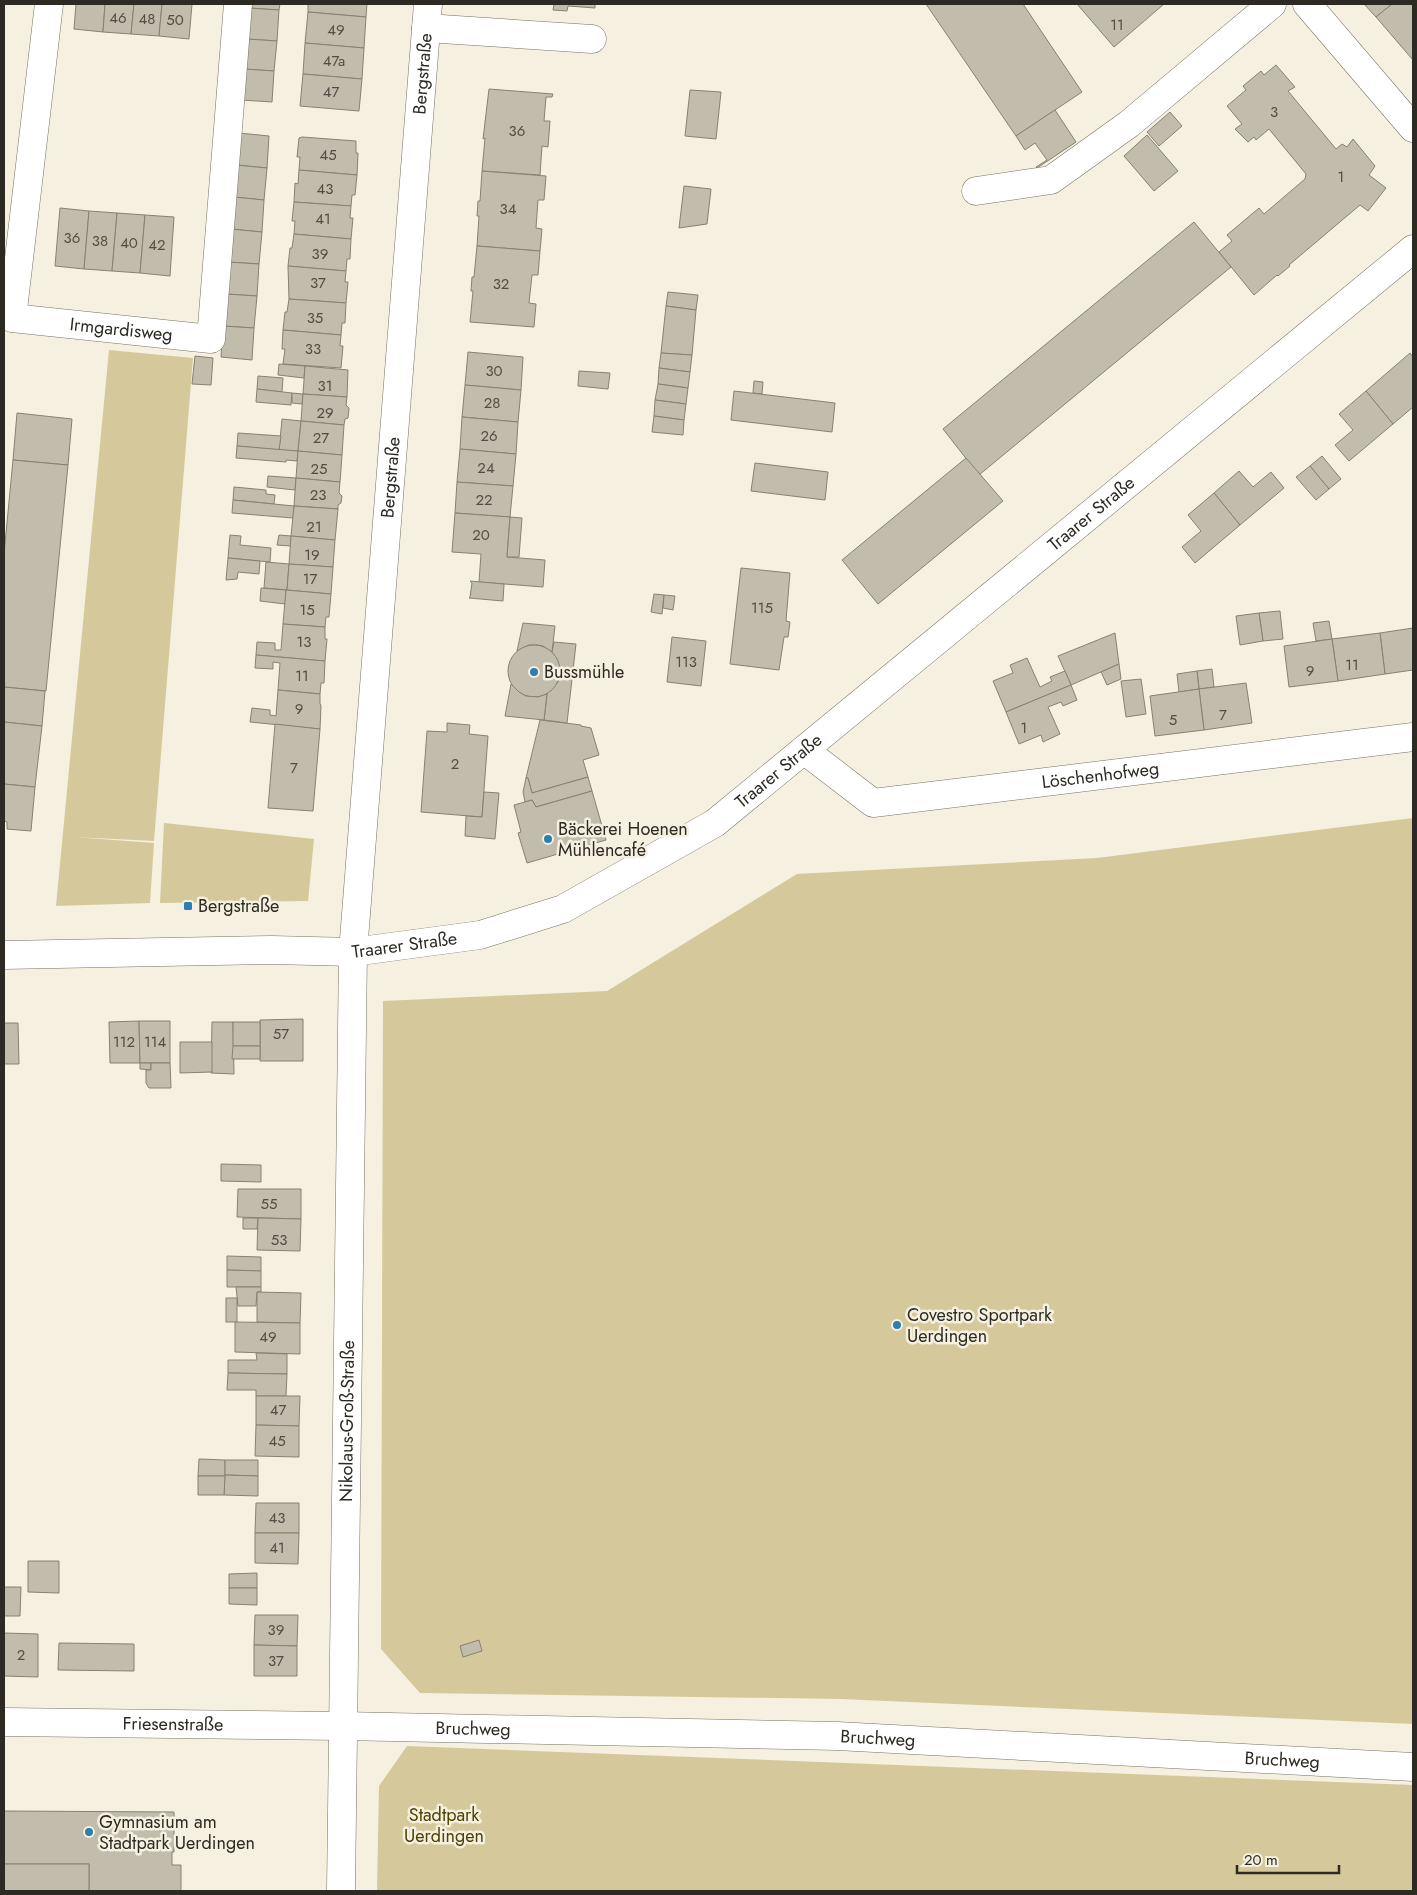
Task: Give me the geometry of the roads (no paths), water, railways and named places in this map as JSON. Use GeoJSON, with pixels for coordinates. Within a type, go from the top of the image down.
{"type":"FeatureCollection","features":[{"type":"Feature","properties":{"kind":"street","name":"Irmgardisweg"},"geometry":{"type":"LineString","coordinates":[[49,4],[12,318],[211,339],[238,4]]}},
{"type":"Feature","properties":{"kind":"street"},"geometry":{"type":"LineString","coordinates":[[976,191],[1050,180],[1129,124],[1272,4]]}},
{"type":"Feature","properties":{"kind":"street"},"geometry":{"type":"LineString","coordinates":[[1307,4],[1413,128]]}},
{"type":"Feature","properties":{"kind":"street"},"geometry":{"type":"LineString","coordinates":[[427,16],[592,39]]}},
{"type":"Feature","properties":{"kind":"street","name":"Bergstraße"},"geometry":{"type":"LineString","coordinates":[[353,952],[427,16]]}},
{"type":"Feature","properties":{"kind":"street","name":"Traarer Straße"},"geometry":{"type":"LineString","coordinates":[[4,955],[272,950],[353,952],[480,936],[562,909],[714,823],[1413,249]]}},
{"type":"Feature","properties":{"kind":"street","name":"Löschenhofweg"},"geometry":{"type":"LineString","coordinates":[[804,750],[873,803],[1413,737]]}},
{"type":"Feature","properties":{"kind":"street","name":"Nikolaus-Groß-Straße"},"geometry":{"type":"LineString","coordinates":[[341,1891],[353,952]]}},
{"type":"Feature","properties":{"kind":"street","name":"Friesenstraße"},"geometry":{"type":"LineString","coordinates":[[4,1722],[342,1726]]}},
{"type":"Feature","properties":{"kind":"street","name":"Bruchweg"},"geometry":{"type":"LineString","coordinates":[[342,1726],[837,1736],[1413,1767]]}},
{"type":"Feature","properties":{"kind":"place","name":"Bussmühle"},"geometry":{"type":"Point","coordinates":[534,672]}},
{"type":"Feature","properties":{"kind":"place","name":"Bäckerei Hoenen Mühlencafé"},"geometry":{"type":"Point","coordinates":[548,839]}},
{"type":"Feature","properties":{"kind":"place","name":"Bergstraße"},"geometry":{"type":"Point","coordinates":[188,906]}},
{"type":"Feature","properties":{"kind":"place","name":"Covestro Sportpark Uerdingen"},"geometry":{"type":"Point","coordinates":[897,1325]}},
{"type":"Feature","properties":{"kind":"place","name":"Gymnasium am Stadtpark Uerdingen"},"geometry":{"type":"Point","coordinates":[89,1832]}},
{"type":"Feature","properties":{"kind":"park label","name":"Stadtpark Uerdingen"},"geometry":{"type":"Point","coordinates":[444,1825]}}]}
